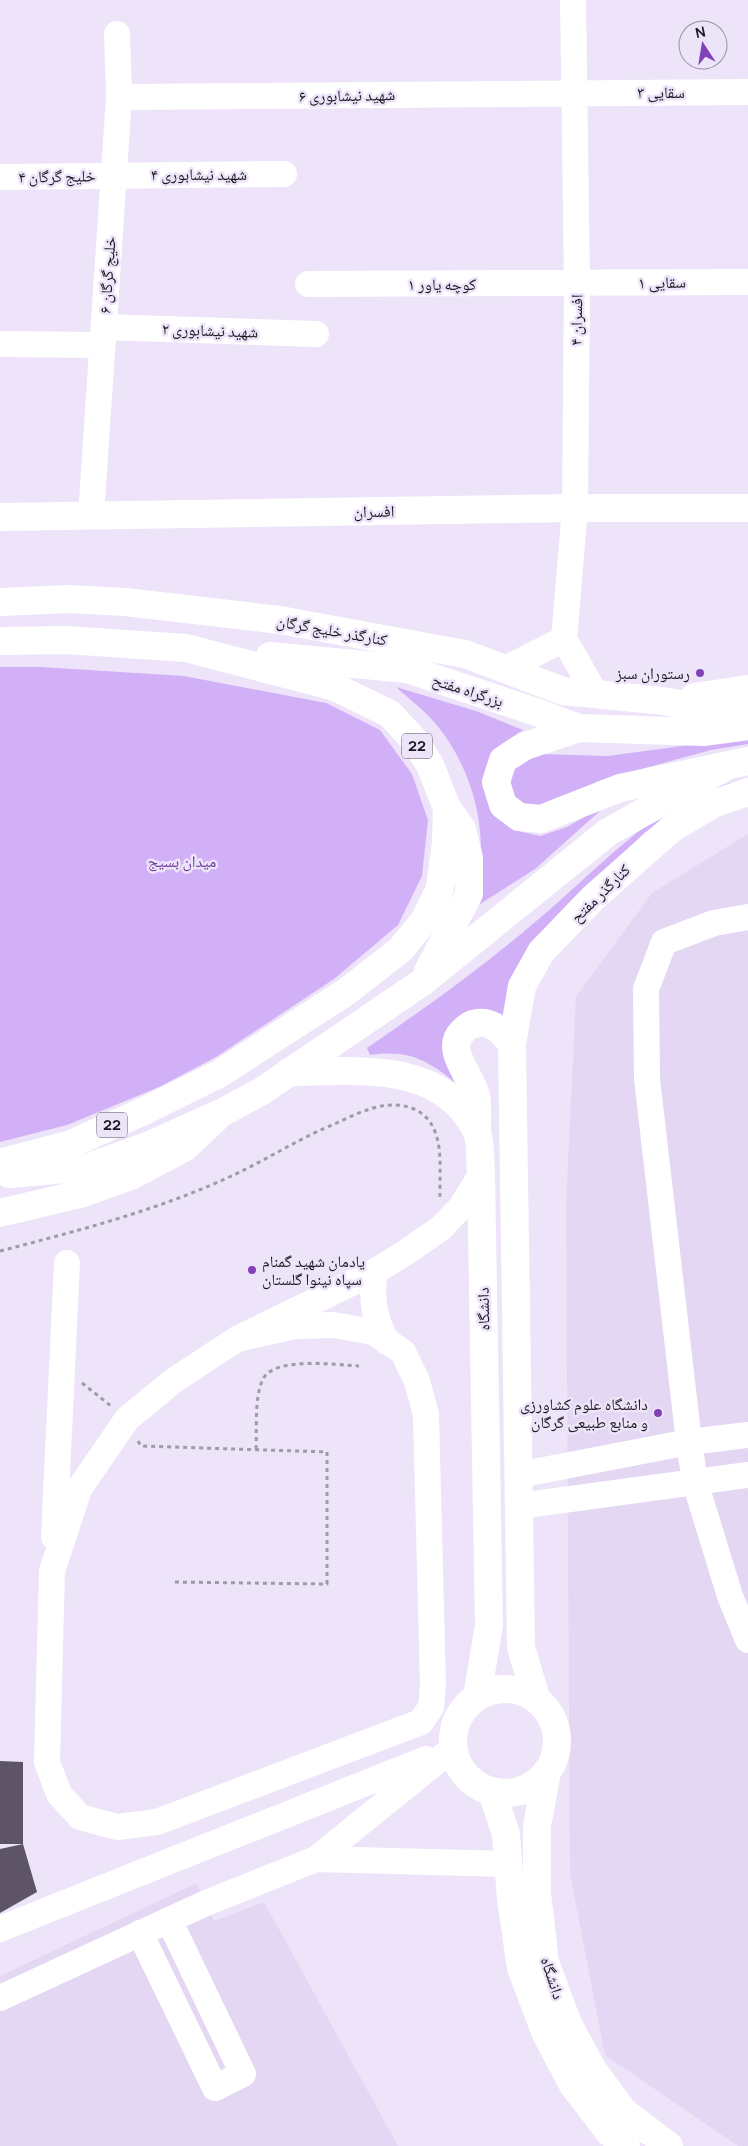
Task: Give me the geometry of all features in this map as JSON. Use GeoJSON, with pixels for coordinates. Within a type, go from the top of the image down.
{"type":"FeatureCollection","features":[{"type":"Feature","properties":{"kind":"main road","name":"افسران"},"geometry":{"type":"LineString","coordinates":[[0,517],[575,508],[748,508]]}},
{"type":"Feature","properties":{"kind":"main road","name":"کنارگذر خلیج گرگان"},"geometry":{"type":"LineString","coordinates":[[0,602],[69,599],[125,602],[280,620],[465,654],[563,691],[656,700]]}},
{"type":"Feature","properties":{"kind":"main road","name":"22"},"geometry":{"type":"LineString","coordinates":[[0,641],[66,640],[186,648],[335,687],[390,714],[414,740],[430,765],[447,808],[446,842],[440,888],[424,921],[400,950],[346,992],[219,1074],[144,1112],[71,1144],[0,1163]]}},
{"type":"Feature","properties":{"kind":"main road","name":"بزرگراه مفتح"},"geometry":{"type":"LineString","coordinates":[[186,648],[407,670],[579,728],[705,732],[748,726]]}},
{"type":"Feature","properties":{"kind":"main road"},"geometry":{"type":"LineString","coordinates":[[656,700],[748,689]]}},
{"type":"Feature","properties":{"kind":"main road"},"geometry":{"type":"LineString","coordinates":[[656,700],[748,714]]}},
{"type":"Feature","properties":{"kind":"main road"},"geometry":{"type":"LineString","coordinates":[[579,728],[525,746],[502,760],[496,782],[503,805],[519,818],[541,819],[620,788],[738,763]]}},
{"type":"Feature","properties":{"kind":"main road","name":"22"},"geometry":{"type":"LineString","coordinates":[[0,1175],[89,1167],[145,1147],[223,1112],[262,1090],[421,983],[608,832],[738,763]]}},
{"type":"Feature","properties":{"kind":"main road","name":"کنارگذر مفتح"},"geometry":{"type":"LineString","coordinates":[[512,1044],[522,986],[541,952],[593,898],[671,829],[713,804],[748,792]]}},
{"type":"Feature","properties":{"kind":"main road"},"geometry":{"type":"LineString","coordinates":[[421,983],[443,946],[469,894],[470,858],[462,829],[447,808]]}},
{"type":"Feature","properties":{"kind":"main road"},"geometry":{"type":"LineString","coordinates":[[477,1131],[476,1096],[469,1077],[455,1052],[458,1037],[470,1024],[486,1022],[501,1031],[512,1044]]}},
{"type":"Feature","properties":{"kind":"main road","name":"دانشگاه"},"geometry":{"type":"LineString","coordinates":[[512,1044],[521,1647],[536,1698]]}},
{"type":"Feature","properties":{"kind":"main road","name":"دانشگاه"},"geometry":{"type":"LineString","coordinates":[[289,1072],[388,1072],[428,1083],[459,1104],[477,1131],[482,1214],[489,1626],[477,1696]]}},
{"type":"Feature","properties":{"kind":"main road"},"geometry":{"type":"LineString","coordinates":[[0,1213],[80,1194],[133,1175],[184,1148],[223,1112]]}},
{"type":"Feature","properties":{"kind":"main road"},"geometry":{"type":"LineString","coordinates":[[482,1214],[514,1214]]}},
{"type":"Feature","properties":{"kind":"main road"},"geometry":{"type":"LineString","coordinates":[[497,1689],[518,1689],[536,1698],[550,1714],[557,1733],[556,1753],[547,1772],[532,1786],[512,1793],[492,1792],[473,1783],[459,1768],[452,1749],[453,1728],[462,1709],[477,1696],[497,1689]]}},
{"type":"Feature","properties":{"kind":"main road","name":"دانشگاه"},"geometry":{"type":"LineString","coordinates":[[547,1772],[537,1826],[537,1893],[545,1962],[568,2024],[593,2070],[624,2112],[669,2146]]}},
{"type":"Feature","properties":{"kind":"main road","name":"دانشگاه"},"geometry":{"type":"LineString","coordinates":[[492,1792],[506,1834],[510,1899],[521,1968],[546,2034],[573,2085],[609,2132],[626,2146]]}},
{"type":"Feature","properties":{"kind":"street","name":"افسران ۴"},"geometry":{"type":"LineString","coordinates":[[564,639],[575,508],[577,283],[573,0]]}},
{"type":"Feature","properties":{"kind":"street","name":"خلیج گرگان ۶"},"geometry":{"type":"LineString","coordinates":[[90,516],[119,97],[117,34]]}},
{"type":"Feature","properties":{"kind":"street","name":"سقایی ۳"},"geometry":{"type":"LineString","coordinates":[[575,93],[748,92]]}},
{"type":"Feature","properties":{"kind":"street","name":"شهید نیشابوری ۶"},"geometry":{"type":"LineString","coordinates":[[119,97],[575,93]]}},
{"type":"Feature","properties":{"kind":"street","name":"شهید نیشابوری ۴"},"geometry":{"type":"LineString","coordinates":[[114,175],[284,174]]}},
{"type":"Feature","properties":{"kind":"street","name":"خلیج گرگان ۴"},"geometry":{"type":"LineString","coordinates":[[0,177],[114,175]]}},
{"type":"Feature","properties":{"kind":"street","name":"سقایی ۱"},"geometry":{"type":"LineString","coordinates":[[577,283],[748,282]]}},
{"type":"Feature","properties":{"kind":"street","name":"کوچه یاور ۱"},"geometry":{"type":"LineString","coordinates":[[308,284],[577,283]]}},
{"type":"Feature","properties":{"kind":"street","name":"شهید نیشابوری ۲"},"geometry":{"type":"LineString","coordinates":[[0,344],[103,336],[316,334]]}},
{"type":"Feature","properties":{"kind":"street"},"geometry":{"type":"LineString","coordinates":[[504,669],[564,639],[596,694]]}},
{"type":"Feature","properties":{"kind":"street"},"geometry":{"type":"LineString","coordinates":[[748,917],[714,923],[664,942],[646,989],[647,1078],[695,1482],[730,1596],[748,1640]]}},
{"type":"Feature","properties":{"kind":"street"},"geometry":{"type":"LineString","coordinates":[[52,1571],[78,1489],[127,1419],[173,1381],[237,1339],[374,1272],[441,1228],[461,1207],[481,1175]]}},
{"type":"Feature","properties":{"kind":"street"},"geometry":{"type":"LineString","coordinates":[[67,1263],[52,1571],[47,1762],[58,1794],[80,1817],[117,1827],[157,1822],[421,1722],[431,1707],[433,1686],[426,1415],[417,1381],[403,1352],[373,1332],[334,1325],[295,1326],[237,1339]]}},
{"type":"Feature","properties":{"kind":"street"},"geometry":{"type":"LineString","coordinates":[[374,1272],[372,1299],[378,1326],[387,1342]]}},
{"type":"Feature","properties":{"kind":"street"},"geometry":{"type":"LineString","coordinates":[[518,1475],[689,1442],[748,1434]]}},
{"type":"Feature","properties":{"kind":"street"},"geometry":{"type":"LineString","coordinates":[[519,1506],[748,1475]]}},
{"type":"Feature","properties":{"kind":"street"},"geometry":{"type":"LineString","coordinates":[[0,1998],[206,1903],[316,1859],[452,1749]]}},
{"type":"Feature","properties":{"kind":"street"},"geometry":{"type":"LineString","coordinates":[[0,1929],[452,1749]]}},
{"type":"Feature","properties":{"kind":"street"},"geometry":{"type":"LineString","coordinates":[[316,1859],[508,1864]]}},
{"type":"Feature","properties":{"kind":"street"},"geometry":{"type":"LineString","coordinates":[[140,1933],[215,2088],[243,2074],[169,1920]]}},
{"type":"Feature","properties":{"kind":"path"},"geometry":{"type":"LineString","coordinates":[[0,1251],[139,1212],[227,1178],[321,1129],[372,1108],[398,1104],[415,1110],[429,1119],[438,1139],[441,1228]]}},
{"type":"Feature","properties":{"kind":"path"},"geometry":{"type":"LineString","coordinates":[[256,1449],[258,1396],[263,1378],[275,1368],[295,1364],[359,1366]]}},
{"type":"Feature","properties":{"kind":"path"},"geometry":{"type":"LineString","coordinates":[[62,1367],[127,1419],[141,1446],[327,1452],[327,1584],[171,1582]]}},
{"type":"Feature","properties":{"kind":"shaded area","name":"دانشگاه علوم کشاورزی و منابع طبیعی گرگان"},"geometry":{"type":"Polygon","coordinates":[[[748,834],[748,2146],[738,2146],[605,2055],[570,1874],[566,1204],[576,997],[652,893],[748,834]]]}},
{"type":"Feature","properties":{"kind":"shaded area"},"geometry":{"type":"Polygon","coordinates":[[[197,1883],[214,1921],[264,1902],[398,2146],[0,2146],[0,1976],[197,1883]]]}},
{"type":"Feature","properties":{"kind":"green space","name":"میدان بسیج"},"geometry":{"type":"Polygon","coordinates":[[[0,667],[41,667],[184,676],[326,703],[380,730],[412,774],[428,820],[422,876],[398,925],[334,979],[216,1057],[159,1087],[67,1125],[0,1142],[0,667]]]}},
{"type":"Feature","properties":{"kind":"green space"},"geometry":{"type":"Polygon","coordinates":[[[396,687],[476,711],[523,730],[500,745],[486,767],[485,790],[495,814],[514,830],[540,836],[567,827],[610,802],[535,869],[469,911],[479,872],[481,847],[477,809],[472,790],[457,755],[447,738],[431,718],[396,687]]]}},
{"type":"Feature","properties":{"kind":"green space"},"geometry":{"type":"Polygon","coordinates":[[[748,737],[748,744],[711,750],[601,780],[556,804],[525,808],[515,799],[509,788],[511,773],[520,760],[538,754],[608,756],[748,737]]]}},
{"type":"Feature","properties":{"kind":"green space"},"geometry":{"type":"Polygon","coordinates":[[[748,778],[680,810],[644,833],[613,864],[503,1021],[460,1019],[462,1088],[440,1071],[409,1056],[398,1054],[370,1055],[367,1048],[431,1003],[514,940],[619,847],[655,819],[700,794],[748,778]]]}},
{"type":"Feature","properties":{"kind":"building"},"geometry":{"type":"Polygon","coordinates":[[[0,1761],[23,1762],[23,1844],[0,1844],[0,1761]]]}},
{"type":"Feature","properties":{"kind":"building"},"geometry":{"type":"Polygon","coordinates":[[[23,1844],[37,1892],[0,1913],[0,1849],[23,1844]]]}},
{"type":"Feature","properties":{"kind":"place","name":"رستوران سبز"},"geometry":{"type":"Point","coordinates":[700,673]}},
{"type":"Feature","properties":{"kind":"place","name":"یادمان شهید گمنام سپاه نینوا گلستان"},"geometry":{"type":"Point","coordinates":[252,1270]}},
{"type":"Feature","properties":{"kind":"place","name":"دانشگاه علوم کشاورزی و منابع طبیعی گرگان"},"geometry":{"type":"Point","coordinates":[658,1413]}}]}
